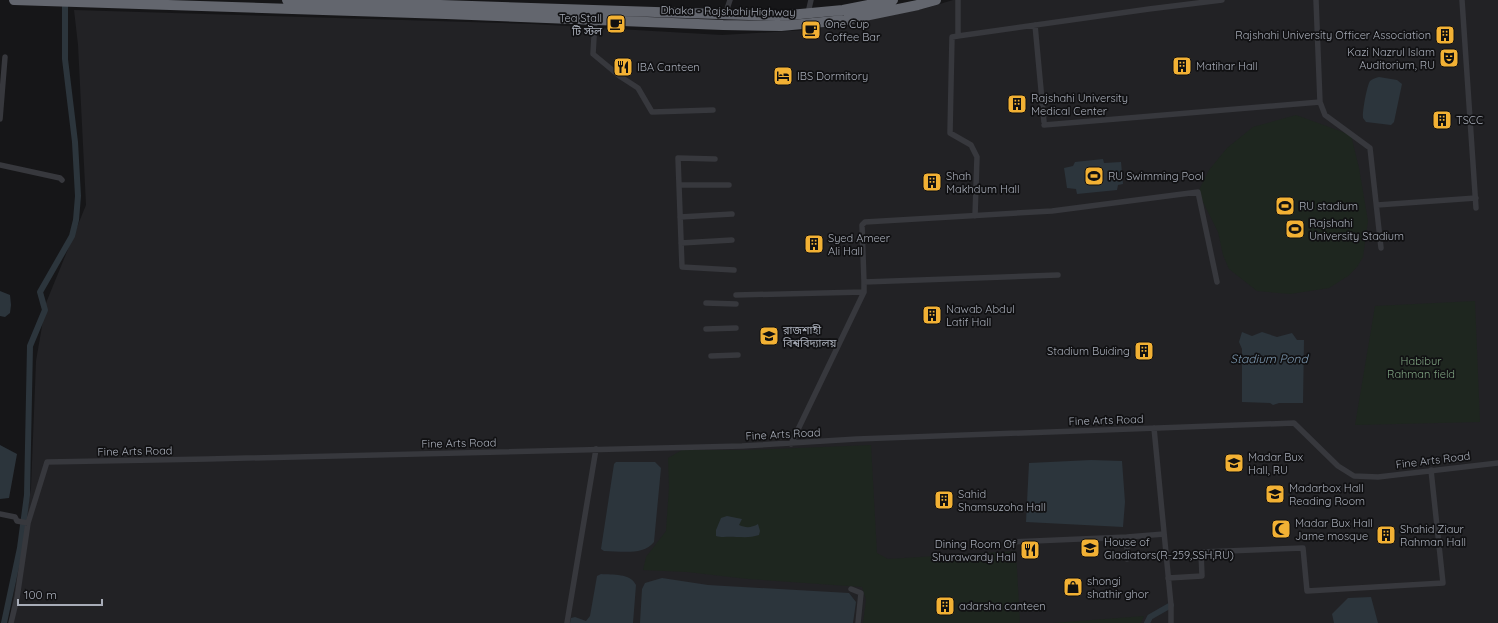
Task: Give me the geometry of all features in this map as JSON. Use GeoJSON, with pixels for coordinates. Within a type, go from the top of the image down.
{"type":"FeatureCollection","features":[{"type":"Feature","properties":{"kind":"highway","name":"Dhaka - Rajshahi Highway"},"geometry":{"type":"LineString","coordinates":[[14,0],[781,26],[845,20],[936,0]]}},
{"type":"Feature","properties":{"kind":"highway","name":"Dhaka - Rajshahi Highway"},"geometry":{"type":"LineString","coordinates":[[287,0],[779,16],[843,10],[893,0]]}},
{"type":"Feature","properties":{"kind":"street"},"geometry":{"type":"LineString","coordinates":[[722,25],[730,0]]}},
{"type":"Feature","properties":{"kind":"street"},"geometry":{"type":"LineString","coordinates":[[808,13],[811,0]]}},
{"type":"Feature","properties":{"kind":"street"},"geometry":{"type":"LineString","coordinates":[[958,0],[958,36]]}},
{"type":"Feature","properties":{"kind":"street"},"geometry":{"type":"LineString","coordinates":[[975,216],[977,156],[971,146],[950,133],[952,37],[1222,0]]}},
{"type":"Feature","properties":{"kind":"street"},"geometry":{"type":"LineString","coordinates":[[1316,0],[1320,102],[1325,116],[1370,148],[1381,248]]}},
{"type":"Feature","properties":{"kind":"street"},"geometry":{"type":"LineString","coordinates":[[1462,0],[1476,208]]}},
{"type":"Feature","properties":{"kind":"street"},"geometry":{"type":"LineString","coordinates":[[595,20],[593,54],[621,77],[638,88],[652,112],[713,110]]}},
{"type":"Feature","properties":{"kind":"street"},"geometry":{"type":"LineString","coordinates":[[1036,25],[1044,124],[1320,102]]}},
{"type":"Feature","properties":{"kind":"street"},"geometry":{"type":"LineString","coordinates":[[0,119],[5,57]]}},
{"type":"Feature","properties":{"kind":"street"},"geometry":{"type":"LineString","coordinates":[[715,159],[678,158],[682,267],[734,270]]}},
{"type":"Feature","properties":{"kind":"street"},"geometry":{"type":"LineString","coordinates":[[0,165],[60,178],[62,180]]}},
{"type":"Feature","properties":{"kind":"street"},"geometry":{"type":"LineString","coordinates":[[679,185],[729,185]]}},
{"type":"Feature","properties":{"kind":"street"},"geometry":{"type":"LineString","coordinates":[[791,444],[864,292],[862,259],[863,223],[1052,211],[1198,192],[1217,282]]}},
{"type":"Feature","properties":{"kind":"street"},"geometry":{"type":"LineString","coordinates":[[1377,205],[1476,198]]}},
{"type":"Feature","properties":{"kind":"street"},"geometry":{"type":"LineString","coordinates":[[680,217],[732,214]]}},
{"type":"Feature","properties":{"kind":"street"},"geometry":{"type":"LineString","coordinates":[[681,243],[732,240]]}},
{"type":"Feature","properties":{"kind":"street"},"geometry":{"type":"LineString","coordinates":[[864,282],[1058,275]]}},
{"type":"Feature","properties":{"kind":"street"},"geometry":{"type":"LineString","coordinates":[[736,295],[864,292]]}},
{"type":"Feature","properties":{"kind":"street"},"geometry":{"type":"LineString","coordinates":[[706,303],[736,304]]}},
{"type":"Feature","properties":{"kind":"street"},"geometry":{"type":"LineString","coordinates":[[706,329],[736,328]]}},
{"type":"Feature","properties":{"kind":"street"},"geometry":{"type":"LineString","coordinates":[[711,356],[738,355]]}},
{"type":"Feature","properties":{"kind":"street","name":"Fine Arts Road"},"geometry":{"type":"LineString","coordinates":[[28,523],[47,462],[201,460],[791,444],[857,439],[1294,423],[1338,466],[1354,476],[1378,477],[1498,463]]}},
{"type":"Feature","properties":{"kind":"street"},"geometry":{"type":"LineString","coordinates":[[1154,428],[1171,623]]}},
{"type":"Feature","properties":{"kind":"street"},"geometry":{"type":"LineString","coordinates":[[567,623],[596,450]]}},
{"type":"Feature","properties":{"kind":"street"},"geometry":{"type":"LineString","coordinates":[[1168,578],[1202,576],[1201,552],[1303,548],[1307,591],[1443,583],[1431,470]]}},
{"type":"Feature","properties":{"kind":"street"},"geometry":{"type":"LineString","coordinates":[[0,514],[15,517],[17,521],[28,523],[17,598],[11,623]]}},
{"type":"Feature","properties":{"kind":"street"},"geometry":{"type":"LineString","coordinates":[[1009,542],[1164,534]]}},
{"type":"Feature","properties":{"kind":"street"},"geometry":{"type":"LineString","coordinates":[[1127,537],[1127,559]]}},
{"type":"Feature","properties":{"kind":"street"},"geometry":{"type":"LineString","coordinates":[[851,589],[861,593],[858,623]]}},
{"type":"Feature","properties":{"kind":"shaded area","name":"রাজশাহী বিশ্ববিদ্যালয়"},"geometry":{"type":"Polygon","coordinates":[[[953,0],[1498,0],[1498,623],[9,623],[31,488],[36,361],[46,303],[86,205],[78,45],[74,10],[532,24],[722,35],[807,30],[923,9],[953,0]]]}},
{"type":"Feature","properties":{"kind":"green space","name":"RU stadium"},"geometry":{"type":"Polygon","coordinates":[[[1296,115],[1351,135],[1359,168],[1368,221],[1363,257],[1357,267],[1348,276],[1329,288],[1290,294],[1257,291],[1229,269],[1223,255],[1218,232],[1198,192],[1209,170],[1227,148],[1253,127],[1296,115]]]}},
{"type":"Feature","properties":{"kind":"green space","name":"Habibur Rahman field"},"geometry":{"type":"Polygon","coordinates":[[[1475,301],[1480,422],[1355,425],[1375,306],[1475,301]]]}},
{"type":"Feature","properties":{"kind":"green space"},"geometry":{"type":"Polygon","coordinates":[[[871,445],[877,553],[888,559],[1016,551],[1020,623],[863,623],[866,600],[862,587],[748,579],[687,572],[643,570],[646,557],[666,531],[669,487],[668,458],[682,450],[747,450],[871,445]]]}},
{"type":"Feature","properties":{"kind":"green space"},"geometry":{"type":"Polygon","coordinates":[[[1144,616],[1141,623],[1053,623],[1144,616]]]}},
{"type":"Feature","properties":{"kind":"water"},"geometry":{"type":"Polygon","coordinates":[[[1379,77],[1397,80],[1402,84],[1394,122],[1391,125],[1366,122],[1363,118],[1366,93],[1370,81],[1379,77]]]}},
{"type":"Feature","properties":{"kind":"water","name":"RU Swimming Pool"},"geometry":{"type":"Polygon","coordinates":[[[1103,159],[1104,163],[1121,162],[1123,184],[1118,185],[1117,190],[1077,194],[1076,189],[1067,188],[1064,168],[1073,166],[1075,162],[1103,159]]]}},
{"type":"Feature","properties":{"kind":"water"},"geometry":{"type":"Polygon","coordinates":[[[0,291],[10,295],[10,313],[5,317],[0,316],[0,291]]]}},
{"type":"Feature","properties":{"kind":"water","name":"Stadium Pond"},"geometry":{"type":"Polygon","coordinates":[[[1242,332],[1252,336],[1262,332],[1277,337],[1292,333],[1297,340],[1304,340],[1303,403],[1279,403],[1273,405],[1270,403],[1242,402],[1242,349],[1239,342],[1242,332]]]}},
{"type":"Feature","properties":{"kind":"water"},"geometry":{"type":"Polygon","coordinates":[[[0,445],[17,454],[9,498],[0,499],[0,445]]]}},
{"type":"Feature","properties":{"kind":"water"},"geometry":{"type":"Polygon","coordinates":[[[1091,460],[1122,461],[1125,502],[1123,527],[1026,522],[1029,463],[1091,460]]]}},
{"type":"Feature","properties":{"kind":"water"},"geometry":{"type":"Polygon","coordinates":[[[616,462],[655,462],[661,468],[654,542],[638,551],[604,551],[601,549],[614,464],[616,462]]]}},
{"type":"Feature","properties":{"kind":"water"},"geometry":{"type":"Polygon","coordinates":[[[727,516],[742,519],[739,525],[744,527],[751,527],[758,524],[760,531],[759,535],[753,537],[716,536],[716,530],[721,518],[727,516]]]}},
{"type":"Feature","properties":{"kind":"water"},"geometry":{"type":"Polygon","coordinates":[[[601,574],[630,578],[636,585],[633,623],[570,623],[571,618],[575,617],[586,621],[590,616],[597,576],[601,574]]]}},
{"type":"Feature","properties":{"kind":"water"},"geometry":{"type":"Polygon","coordinates":[[[662,578],[708,585],[849,593],[856,602],[853,623],[640,623],[642,589],[645,583],[662,578]]]}},
{"type":"Feature","properties":{"kind":"water"},"geometry":{"type":"Polygon","coordinates":[[[1371,597],[1378,623],[1334,623],[1332,614],[1348,598],[1371,597]]]}},
{"type":"Feature","properties":{"kind":"waterway"},"geometry":{"type":"LineString","coordinates":[[4,623],[20,548],[27,495],[30,346],[45,310],[40,292],[72,236],[76,220],[78,196],[75,142],[65,59],[65,0]]}},
{"type":"Feature","properties":{"kind":"waterway"},"geometry":{"type":"LineString","coordinates":[[1147,623],[1150,617],[1171,605]]}},
{"type":"Feature","properties":{"kind":"place","name":"Tea Stall টি স্টল"},"geometry":{"type":"Point","coordinates":[616,24]}},
{"type":"Feature","properties":{"kind":"place","name":"One Cup Coffee Bar"},"geometry":{"type":"Point","coordinates":[811,30]}},
{"type":"Feature","properties":{"kind":"place","name":"Rajshahi University Officer Association"},"geometry":{"type":"Point","coordinates":[1445,35]}},
{"type":"Feature","properties":{"kind":"place","name":"Kazi Nazrul Islam Auditorium, RU"},"geometry":{"type":"Point","coordinates":[1449,58]}},
{"type":"Feature","properties":{"kind":"place","name":"Matihar Hall"},"geometry":{"type":"Point","coordinates":[1182,66]}},
{"type":"Feature","properties":{"kind":"place","name":"IBA Canteen"},"geometry":{"type":"Point","coordinates":[623,67]}},
{"type":"Feature","properties":{"kind":"place","name":"IBS Dormitory"},"geometry":{"type":"Point","coordinates":[783,76]}},
{"type":"Feature","properties":{"kind":"place","name":"Rajshahi University Medical Center"},"geometry":{"type":"Point","coordinates":[1017,104]}},
{"type":"Feature","properties":{"kind":"place","name":"TSCC"},"geometry":{"type":"Point","coordinates":[1442,120]}},
{"type":"Feature","properties":{"kind":"place","name":"RU Swimming Pool"},"geometry":{"type":"Point","coordinates":[1094,176]}},
{"type":"Feature","properties":{"kind":"place","name":"Shah Makhdum Hall"},"geometry":{"type":"Point","coordinates":[932,182]}},
{"type":"Feature","properties":{"kind":"place","name":"RU stadium"},"geometry":{"type":"Point","coordinates":[1285,206]}},
{"type":"Feature","properties":{"kind":"place","name":"Rajshahi University Stadium"},"geometry":{"type":"Point","coordinates":[1295,229]}},
{"type":"Feature","properties":{"kind":"place","name":"Syed Ameer Ali Hall"},"geometry":{"type":"Point","coordinates":[814,244]}},
{"type":"Feature","properties":{"kind":"place","name":"Nawab Abdul Latif Hall"},"geometry":{"type":"Point","coordinates":[932,315]}},
{"type":"Feature","properties":{"kind":"place","name":"রাজশাহী বিশ্ববিদ্যালয়"},"geometry":{"type":"Point","coordinates":[769,336]}},
{"type":"Feature","properties":{"kind":"place","name":"Stadium Buiding"},"geometry":{"type":"Point","coordinates":[1144,351]}},
{"type":"Feature","properties":{"kind":"place","name":"Madar Bux Hall, RU"},"geometry":{"type":"Point","coordinates":[1234,463]}},
{"type":"Feature","properties":{"kind":"place","name":"Madarbox Hall Reading Room"},"geometry":{"type":"Point","coordinates":[1275,494]}},
{"type":"Feature","properties":{"kind":"place","name":"Sahid Shamsuzoha Hall"},"geometry":{"type":"Point","coordinates":[944,500]}},
{"type":"Feature","properties":{"kind":"place","name":"Madar Bux Hall Jame mosque"},"geometry":{"type":"Point","coordinates":[1281,529]}},
{"type":"Feature","properties":{"kind":"place","name":"Shahid Ziaur Rahman Hall"},"geometry":{"type":"Point","coordinates":[1386,535]}},
{"type":"Feature","properties":{"kind":"place","name":"House of Gladiators(R-259,SSH,RU)"},"geometry":{"type":"Point","coordinates":[1090,548]}},
{"type":"Feature","properties":{"kind":"place","name":"Dining Room Of Shurawardy Hall"},"geometry":{"type":"Point","coordinates":[1030,550]}},
{"type":"Feature","properties":{"kind":"place","name":"shongi shathir ghor"},"geometry":{"type":"Point","coordinates":[1073,587]}},
{"type":"Feature","properties":{"kind":"place","name":"adarsha canteen"},"geometry":{"type":"Point","coordinates":[945,606]}}]}
